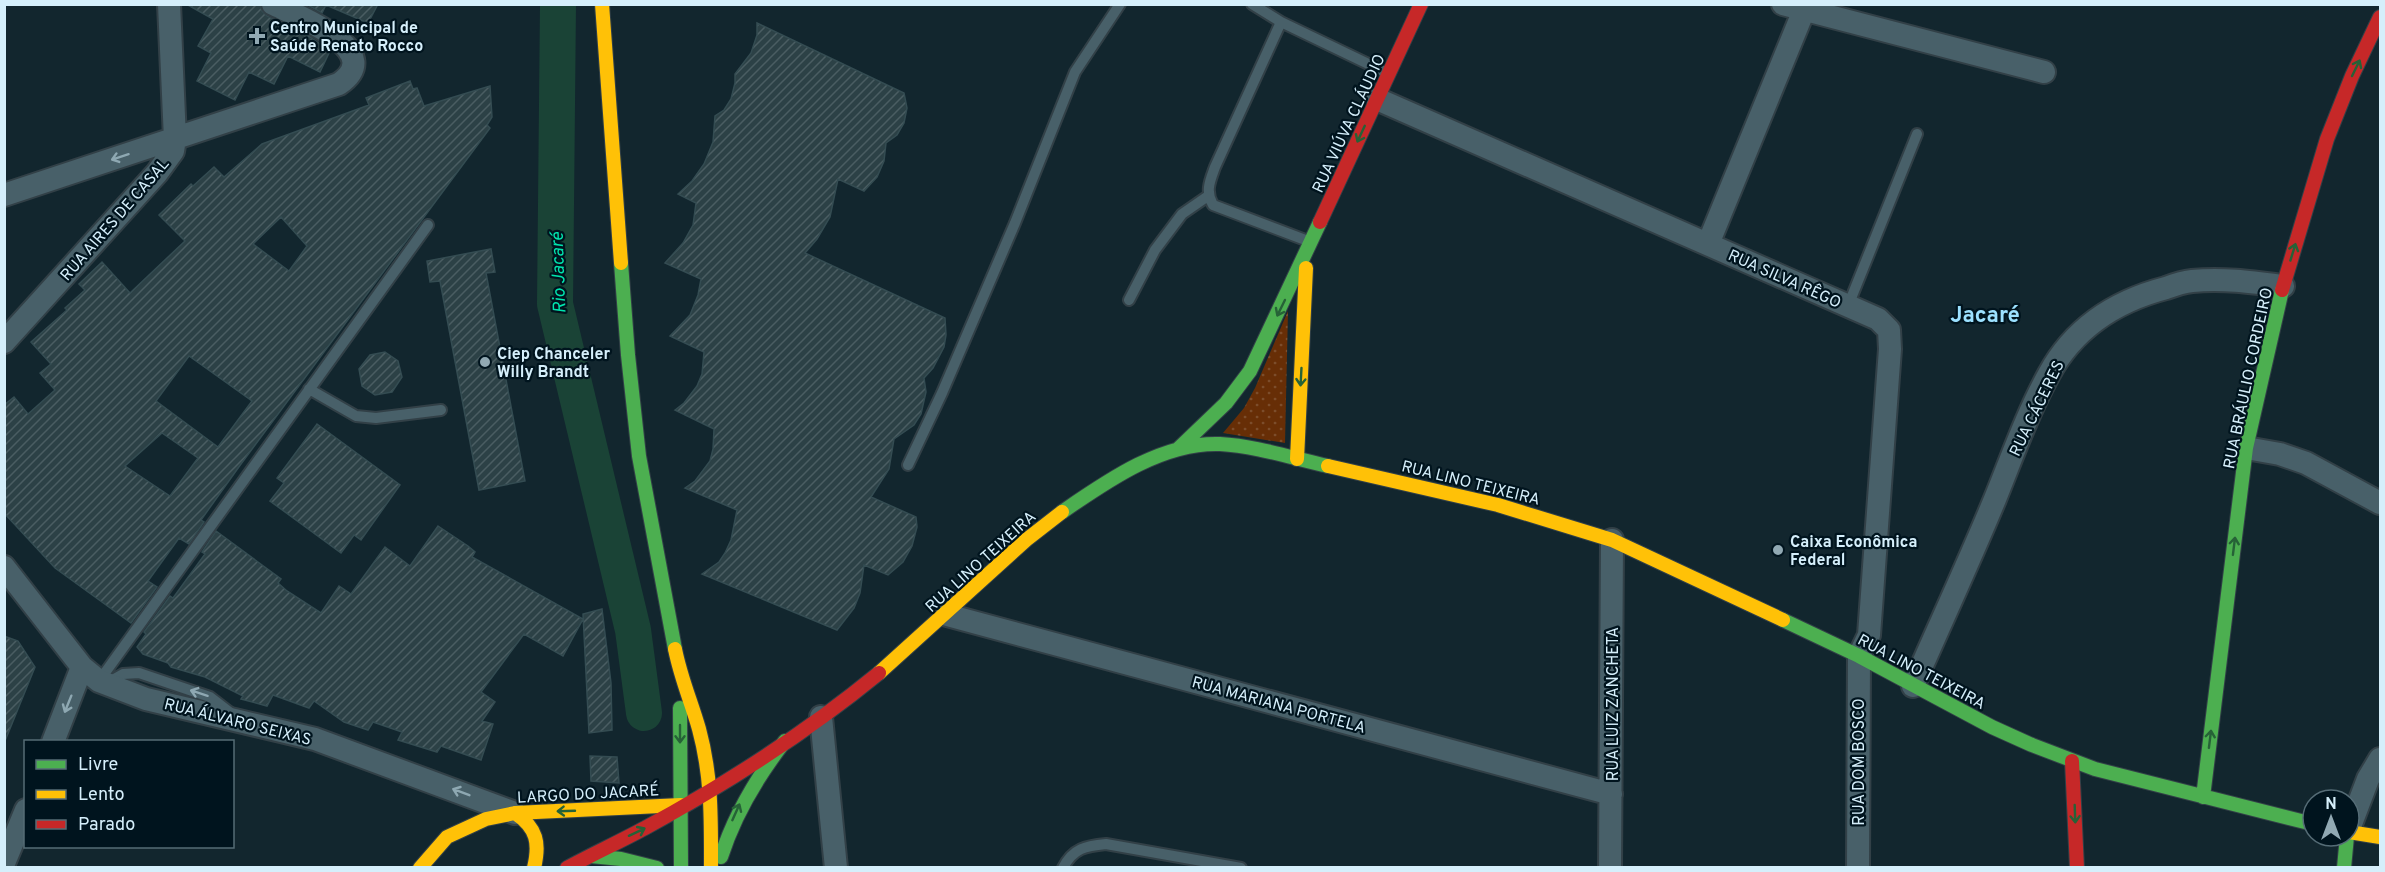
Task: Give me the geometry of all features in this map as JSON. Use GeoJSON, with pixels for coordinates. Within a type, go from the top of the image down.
{"type":"FeatureCollection","features":[{"type":"Feature","properties":{"kind":"main road"},"geometry":{"type":"LineString","coordinates":[[602,4],[635,428],[645,498],[680,676],[699,729],[711,789],[711,867]]}},
{"type":"Feature","properties":{"kind":"main road","name":"RUA VIÚVA CLÁUDIO"},"geometry":{"type":"LineString","coordinates":[[1178,449],[1215,416],[1242,385],[1309,249],[1421,4]]}},
{"type":"Feature","properties":{"kind":"main road","name":"RUA BRÁULIO CORDEIRO"},"geometry":{"type":"LineString","coordinates":[[2203,797],[2246,448],[2283,286],[2327,139],[2352,76],[2380,17]]}},
{"type":"Feature","properties":{"kind":"main road"},"geometry":{"type":"LineString","coordinates":[[1297,459],[1309,249]]}},
{"type":"Feature","properties":{"kind":"main road","name":"RUA LINO TEIXEIRA"},"geometry":{"type":"LineString","coordinates":[[681,805],[711,789],[821,717],[903,654],[1054,516],[1117,476],[1178,449],[1214,444],[1297,459],[1532,513],[1612,540],[1859,656],[1992,727],[2072,761],[2095,769],[2301,821]]}},
{"type":"Feature","properties":{"kind":"main road"},"geometry":{"type":"LineString","coordinates":[[680,676],[681,867]]}},
{"type":"Feature","properties":{"kind":"main road"},"geometry":{"type":"LineString","coordinates":[[718,867],[735,814],[743,798],[785,741]]}},
{"type":"Feature","properties":{"kind":"main road"},"geometry":{"type":"LineString","coordinates":[[2072,761],[2077,867]]}},
{"type":"Feature","properties":{"kind":"main road","name":"LARGO DO JACARÉ"},"geometry":{"type":"LineString","coordinates":[[420,867],[447,837],[478,822],[515,813],[681,805]]}},
{"type":"Feature","properties":{"kind":"main road","name":"LARGO DO JACARÉ"},"geometry":{"type":"LineString","coordinates":[[579,863],[651,825],[681,805]]}},
{"type":"Feature","properties":{"kind":"main road"},"geometry":{"type":"LineString","coordinates":[[515,813],[535,829],[538,842],[534,867]]}},
{"type":"Feature","properties":{"kind":"main road"},"geometry":{"type":"LineString","coordinates":[[2361,834],[2380,837]]}},
{"type":"Feature","properties":{"kind":"main road"},"geometry":{"type":"LineString","coordinates":[[2344,867],[2346,848]]}},
{"type":"Feature","properties":{"kind":"main road"},"geometry":{"type":"LineString","coordinates":[[579,863],[621,858],[657,867]]}},
{"type":"Feature","properties":{"kind":"street","name":"RUA AIRES DE CASAL"},"geometry":{"type":"LineString","coordinates":[[4,342],[157,173],[173,151],[176,139],[169,4]]}},
{"type":"Feature","properties":{"kind":"street"},"geometry":{"type":"LineString","coordinates":[[4,195],[346,80],[353,65],[351,55],[344,43],[334,35],[273,4]]}},
{"type":"Feature","properties":{"kind":"street"},"geometry":{"type":"LineString","coordinates":[[1708,244],[1794,7],[2044,72]]}},
{"type":"Feature","properties":{"kind":"street","name":"RUA SILVA RÊGO"},"geometry":{"type":"LineString","coordinates":[[1377,99],[1878,319],[1889,330],[1890,349],[1869,636],[1859,656]]}},
{"type":"Feature","properties":{"kind":"street","name":"RUA CÁCERES"},"geometry":{"type":"LineString","coordinates":[[1913,686],[1989,515],[2031,411],[2050,373],[2066,349],[2090,324],[2118,304],[2154,291],[2190,281],[2229,279],[2283,286]]}},
{"type":"Feature","properties":{"kind":"street"},"geometry":{"type":"LineString","coordinates":[[2246,448],[2280,454],[2306,464],[2380,503]]}},
{"type":"Feature","properties":{"kind":"street","name":"RUA LUIZ ZANCHETA"},"geometry":{"type":"LineString","coordinates":[[1610,867],[1612,540]]}},
{"type":"Feature","properties":{"kind":"street"},"geometry":{"type":"LineString","coordinates":[[4,567],[96,677],[54,740]]}},
{"type":"Feature","properties":{"kind":"street","name":"RUA MARIANA PORTELA"},"geometry":{"type":"LineString","coordinates":[[946,615],[1611,794]]}},
{"type":"Feature","properties":{"kind":"street","name":"RUA DOM BOSCO"},"geometry":{"type":"LineString","coordinates":[[1858,867],[1859,656]]}},
{"type":"Feature","properties":{"kind":"street","name":"RUA ÁLVARO SEIXAS"},"geometry":{"type":"LineString","coordinates":[[96,677],[146,699],[315,740],[515,813]]}},
{"type":"Feature","properties":{"kind":"street"},"geometry":{"type":"LineString","coordinates":[[821,717],[836,867]]}},
{"type":"Feature","properties":{"kind":"street"},"geometry":{"type":"LineString","coordinates":[[2361,798],[2368,779],[2380,759]]}},
{"type":"Feature","properties":{"kind":"street"},"geometry":{"type":"LineString","coordinates":[[4,863],[24,815]]}},
{"type":"Feature","properties":{"kind":"lane"},"geometry":{"type":"LineString","coordinates":[[908,465],[942,393],[1015,223],[1075,72],[1120,4]]}},
{"type":"Feature","properties":{"kind":"lane"},"geometry":{"type":"LineString","coordinates":[[1252,4],[1281,22],[1389,73]]}},
{"type":"Feature","properties":{"kind":"lane"},"geometry":{"type":"LineString","coordinates":[[1281,22],[1215,167],[1208,185],[1208,196],[1213,205],[1309,249]]}},
{"type":"Feature","properties":{"kind":"lane"},"geometry":{"type":"LineString","coordinates":[[1848,306],[1917,134]]}},
{"type":"Feature","properties":{"kind":"lane"},"geometry":{"type":"LineString","coordinates":[[1129,300],[1155,250],[1182,214],[1208,196]]}},
{"type":"Feature","properties":{"kind":"lane"},"geometry":{"type":"LineString","coordinates":[[96,677],[216,521],[428,225]]}},
{"type":"Feature","properties":{"kind":"lane"},"geometry":{"type":"LineString","coordinates":[[309,389],[356,416],[376,418],[441,410]]}},
{"type":"Feature","properties":{"kind":"lane"},"geometry":{"type":"LineString","coordinates":[[1063,867],[1067,858],[1084,846],[1106,844],[1241,867]]}},
{"type":"Feature","properties":{"kind":"shaded area"},"geometry":{"type":"Polygon","coordinates":[[[1288,311],[1285,443],[1223,433],[1244,408],[1255,388],[1288,311]]]}},
{"type":"Feature","properties":{"kind":"building"},"geometry":{"type":"Polygon","coordinates":[[[186,4],[260,4],[267,16],[310,37],[330,51],[320,72],[288,56],[274,84],[249,72],[235,100],[197,81],[211,53],[198,46],[213,19],[186,4]]]}},
{"type":"Feature","properties":{"kind":"building"},"geometry":{"type":"Polygon","coordinates":[[[306,4],[378,4],[368,23],[326,5],[322,13],[306,4]]]}},
{"type":"Feature","properties":{"kind":"building"},"geometry":{"type":"Polygon","coordinates":[[[757,23],[904,93],[907,108],[904,123],[897,135],[886,143],[884,161],[877,177],[864,191],[838,179],[830,217],[817,239],[805,253],[945,318],[944,347],[933,368],[924,378],[926,392],[921,414],[914,425],[894,439],[889,469],[871,497],[916,517],[917,527],[912,546],[903,562],[888,575],[864,565],[860,593],[854,608],[837,630],[702,574],[719,562],[725,553],[731,540],[737,510],[685,488],[695,481],[710,461],[714,429],[675,410],[684,403],[697,386],[702,374],[704,352],[670,336],[690,315],[698,295],[701,279],[665,263],[683,243],[693,225],[696,203],[678,194],[692,181],[704,164],[713,142],[715,116],[724,110],[731,99],[735,74],[751,53],[757,35],[757,23]]]}},
{"type":"Feature","properties":{"kind":"building"},"geometry":{"type":"Polygon","coordinates":[[[410,81],[413,89],[417,88],[424,106],[490,86],[492,117],[487,125],[490,128],[241,464],[201,520],[204,522],[189,544],[179,538],[148,581],[157,587],[131,623],[55,568],[4,513],[4,405],[14,397],[28,414],[55,390],[40,373],[51,364],[31,342],[67,310],[65,308],[85,290],[79,284],[102,262],[130,293],[185,241],[159,215],[191,184],[193,186],[214,167],[224,177],[262,144],[369,105],[366,98],[410,81]],[[281,217],[253,244],[289,271],[307,246],[281,217]],[[189,356],[156,401],[218,447],[252,401],[189,356]],[[162,433],[125,466],[170,496],[198,458],[162,433]]]}},
{"type":"Feature","properties":{"kind":"building"},"geometry":{"type":"Polygon","coordinates":[[[491,249],[495,272],[486,273],[525,481],[479,490],[440,281],[430,282],[427,261],[491,249]]]}},
{"type":"Feature","properties":{"kind":"building"},"geometry":{"type":"Polygon","coordinates":[[[385,352],[398,361],[402,377],[392,392],[375,395],[362,386],[359,369],[370,355],[385,352]]]}},
{"type":"Feature","properties":{"kind":"building"},"geometry":{"type":"Polygon","coordinates":[[[317,424],[400,485],[361,540],[354,535],[341,553],[270,501],[284,483],[277,478],[317,424]]]}},
{"type":"Feature","properties":{"kind":"building"},"geometry":{"type":"Polygon","coordinates":[[[438,526],[475,552],[472,557],[583,619],[563,656],[524,634],[481,692],[495,702],[482,721],[493,724],[481,760],[441,746],[437,752],[398,740],[402,732],[373,722],[368,730],[344,722],[314,701],[309,708],[273,695],[267,706],[241,699],[243,696],[205,677],[171,667],[168,663],[143,654],[137,647],[146,634],[144,632],[170,596],[173,598],[205,554],[202,552],[216,531],[281,579],[278,583],[287,591],[321,613],[339,586],[351,594],[385,547],[410,566],[438,526]]]}},
{"type":"Feature","properties":{"kind":"building"},"geometry":{"type":"Polygon","coordinates":[[[602,609],[611,683],[612,730],[589,733],[583,614],[602,609]]]}},
{"type":"Feature","properties":{"kind":"building"},"geometry":{"type":"Polygon","coordinates":[[[4,636],[18,641],[35,667],[5,741],[4,636]]]}},
{"type":"Feature","properties":{"kind":"building"},"geometry":{"type":"Polygon","coordinates":[[[590,756],[617,757],[619,783],[591,781],[590,756]]]}},
{"type":"Feature","properties":{"kind":"waterway","name":"Rio Jacaré"},"geometry":{"type":"LineString","coordinates":[[558,4],[555,304],[633,630],[644,713]]}},
{"type":"Feature","properties":{"kind":"traffic: fast"},"geometry":{"type":"LineString","coordinates":[[1178,449],[1226,403],[1250,371],[1320,222]]}},
{"type":"Feature","properties":{"kind":"traffic: fast"},"geometry":{"type":"LineString","coordinates":[[621,263],[639,456],[675,649]]}},
{"type":"Feature","properties":{"kind":"traffic: fast"},"geometry":{"type":"LineString","coordinates":[[2203,797],[2246,448],[2282,290]]}},
{"type":"Feature","properties":{"kind":"traffic: fast"},"geometry":{"type":"LineString","coordinates":[[1062,512],[1116,476],[1156,456],[1198,445],[1220,444],[1247,447],[1328,466]]}},
{"type":"Feature","properties":{"kind":"traffic: fast"},"geometry":{"type":"LineString","coordinates":[[1783,620],[1859,656],[1992,727],[2032,745],[2095,769],[2301,821]]}},
{"type":"Feature","properties":{"kind":"traffic: fast"},"geometry":{"type":"LineString","coordinates":[[680,708],[681,868]]}},
{"type":"Feature","properties":{"kind":"traffic: fast"},"geometry":{"type":"LineString","coordinates":[[721,857],[733,825],[748,796],[785,741]]}},
{"type":"Feature","properties":{"kind":"traffic: fast"},"geometry":{"type":"LineString","coordinates":[[2344,868],[2346,848]]}},
{"type":"Feature","properties":{"kind":"traffic: fast"},"geometry":{"type":"LineString","coordinates":[[591,856],[621,859],[657,868]]}},
{"type":"Feature","properties":{"kind":"traffic: slow"},"geometry":{"type":"LineString","coordinates":[[602,4],[621,263]]}},
{"type":"Feature","properties":{"kind":"traffic: slow"},"geometry":{"type":"LineString","coordinates":[[1297,459],[1306,268]]}},
{"type":"Feature","properties":{"kind":"traffic: slow"},"geometry":{"type":"LineString","coordinates":[[1328,466],[1498,505],[1612,540],[1783,620]]}},
{"type":"Feature","properties":{"kind":"traffic: slow"},"geometry":{"type":"LineString","coordinates":[[879,673],[1026,540],[1062,512]]}},
{"type":"Feature","properties":{"kind":"traffic: slow"},"geometry":{"type":"LineString","coordinates":[[675,649],[699,729],[706,764],[710,798],[711,868]]}},
{"type":"Feature","properties":{"kind":"traffic: slow"},"geometry":{"type":"LineString","coordinates":[[420,868],[447,837],[486,819],[515,813],[681,805]]}},
{"type":"Feature","properties":{"kind":"traffic: slow"},"geometry":{"type":"LineString","coordinates":[[515,813],[528,824],[535,837],[537,851],[534,868]]}},
{"type":"Feature","properties":{"kind":"traffic: slow"},"geometry":{"type":"LineString","coordinates":[[2361,834],[2380,837]]}},
{"type":"Feature","properties":{"kind":"traffic: jam"},"geometry":{"type":"LineString","coordinates":[[1320,222],[1421,4]]}},
{"type":"Feature","properties":{"kind":"traffic: jam"},"geometry":{"type":"LineString","coordinates":[[2282,290],[2327,139],[2352,76],[2380,17]]}},
{"type":"Feature","properties":{"kind":"traffic: jam"},"geometry":{"type":"LineString","coordinates":[[567,868],[706,794],[795,736],[879,673]]}},
{"type":"Feature","properties":{"kind":"traffic: jam"},"geometry":{"type":"LineString","coordinates":[[2072,761],[2077,868]]}},
{"type":"Feature","properties":{"kind":"place","name":"Centro Municipal de Saúde Renato Rocco"},"geometry":{"type":"Point","coordinates":[257,36]}},
{"type":"Feature","properties":{"kind":"place","name":"Ciep Chanceler Willy Brandt"},"geometry":{"type":"Point","coordinates":[485,362]}},
{"type":"Feature","properties":{"kind":"place","name":"Caixa Econômica Federal"},"geometry":{"type":"Point","coordinates":[1778,550]}},
{"type":"Feature","properties":{"kind":"district","name":"Jacaré"},"geometry":{"type":"Point","coordinates":[1985,314]}}]}
